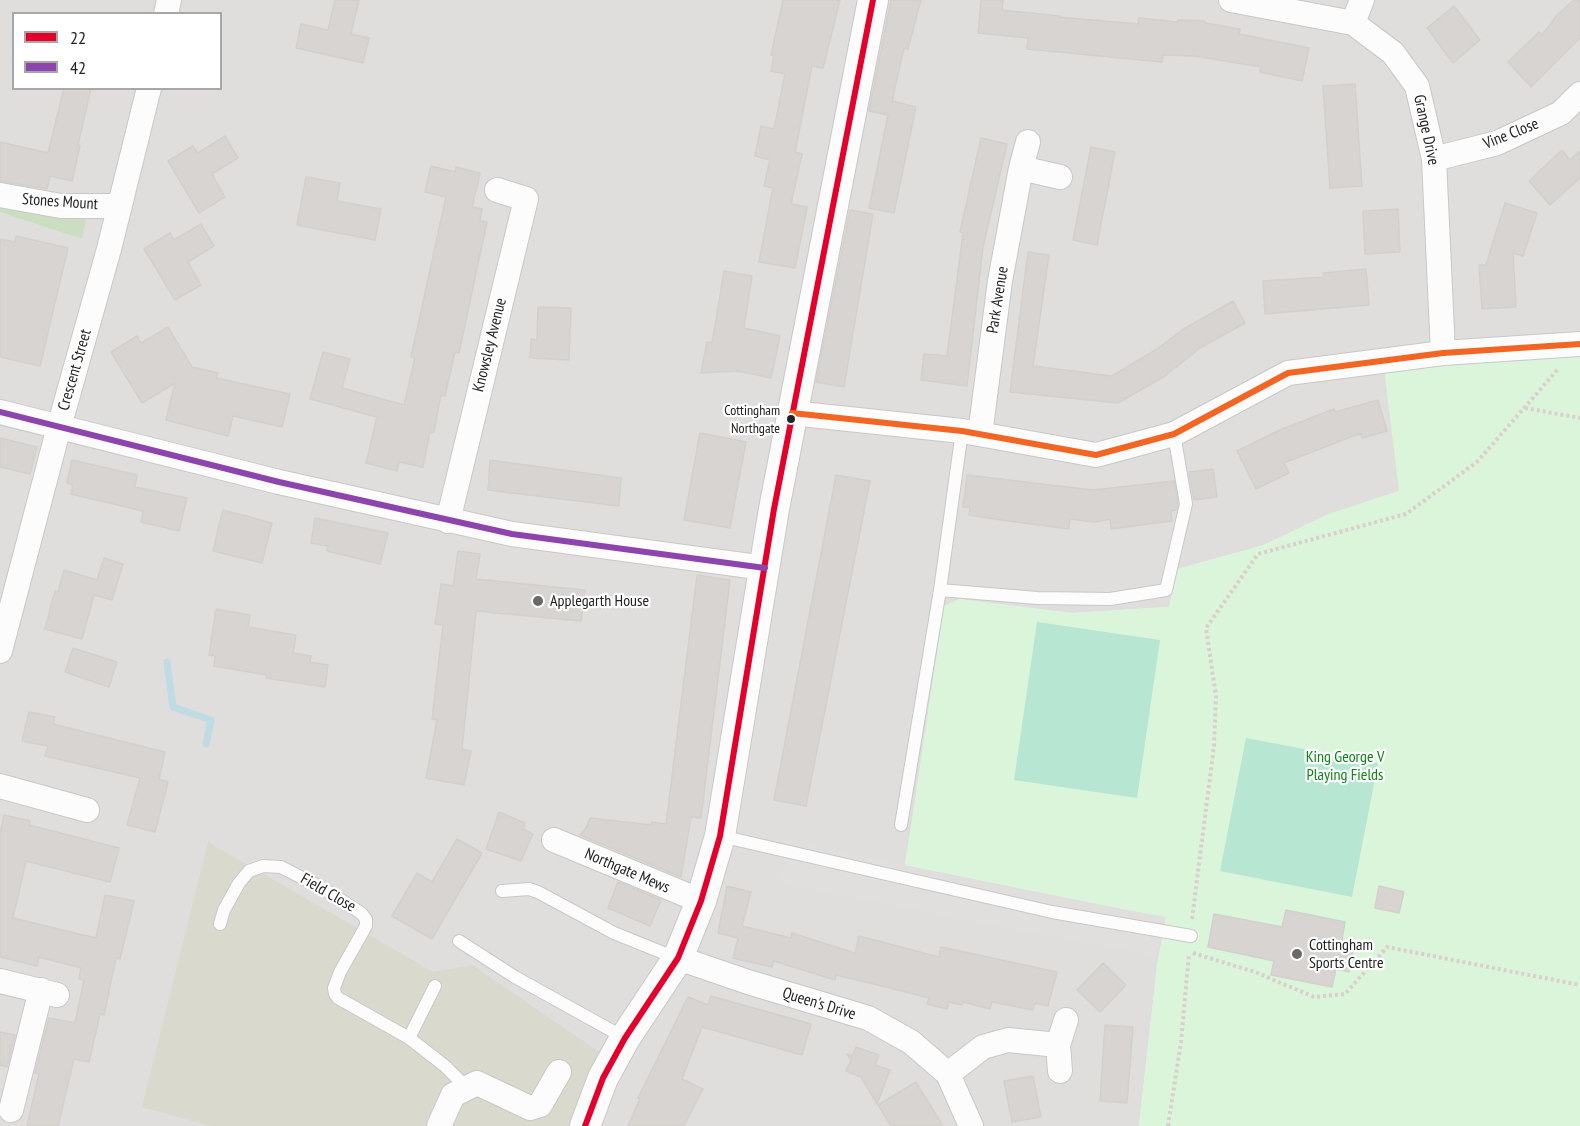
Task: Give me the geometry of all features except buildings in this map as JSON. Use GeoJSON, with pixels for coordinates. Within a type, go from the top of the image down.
{"type":"FeatureCollection","features":[{"type":"Feature","properties":{"kind":"street"},"geometry":{"type":"LineString","coordinates":[[585,1126],[603,1078],[625,1038],[678,958],[701,901],[720,836],[792,413],[873,0]]}},
{"type":"Feature","properties":{"kind":"street","name":"Grange Drive"},"geometry":{"type":"LineString","coordinates":[[1231,0],[1353,23],[1393,53],[1417,86],[1434,159],[1443,353]]}},
{"type":"Feature","properties":{"kind":"street"},"geometry":{"type":"LineString","coordinates":[[1353,23],[1362,0]]}},
{"type":"Feature","properties":{"kind":"street","name":"Crescent Street"},"geometry":{"type":"LineString","coordinates":[[0,651],[120,206],[149,90]]}},
{"type":"Feature","properties":{"kind":"street","name":"Vine Close"},"geometry":{"type":"LineString","coordinates":[[1434,159],[1497,143],[1561,113],[1580,94]]}},
{"type":"Feature","properties":{"kind":"street","name":"Park Avenue"},"geometry":{"type":"LineString","coordinates":[[971,432],[1021,168],[1028,142]]}},
{"type":"Feature","properties":{"kind":"street"},"geometry":{"type":"LineString","coordinates":[[1021,168],[1060,177]]}},
{"type":"Feature","properties":{"kind":"street","name":"Knowsley Avenue"},"geometry":{"type":"LineString","coordinates":[[448,520],[526,199],[497,190]]}},
{"type":"Feature","properties":{"kind":"street","name":"Stones Mount"},"geometry":{"type":"LineString","coordinates":[[0,195],[62,206],[120,206]]}},
{"type":"Feature","properties":{"kind":"street"},"geometry":{"type":"LineString","coordinates":[[792,413],[971,432],[1096,455],[1174,434],[1288,373],[1443,353],[1580,344]]}},
{"type":"Feature","properties":{"kind":"street"},"geometry":{"type":"LineString","coordinates":[[0,412],[279,482],[512,534],[765,568]]}},
{"type":"Feature","properties":{"kind":"street"},"geometry":{"type":"LineString","coordinates":[[0,786],[87,810]]}},
{"type":"Feature","properties":{"kind":"street","name":"Northgate Mews"},"geometry":{"type":"LineString","coordinates":[[554,840],[701,901]]}},
{"type":"Feature","properties":{"kind":"street","name":"Queen's Drive"},"geometry":{"type":"LineString","coordinates":[[678,958],[748,982],[868,1018],[911,1042],[948,1074],[971,1126]]}},
{"type":"Feature","properties":{"kind":"street"},"geometry":{"type":"LineString","coordinates":[[0,981],[49,992],[12,1110]]}},
{"type":"Feature","properties":{"kind":"street"},"geometry":{"type":"LineString","coordinates":[[1060,1071],[1058,1045],[1066,1020]]}},
{"type":"Feature","properties":{"kind":"street"},"geometry":{"type":"LineString","coordinates":[[948,1074],[982,1047],[1008,1040],[1058,1045]]}},
{"type":"Feature","properties":{"kind":"street"},"geometry":{"type":"LineString","coordinates":[[439,1126],[453,1095],[477,1083],[530,1108],[540,1105],[559,1072]]}},
{"type":"Feature","properties":{"kind":"lane"},"geometry":{"type":"LineString","coordinates":[[901,825],[940,590],[971,432]]}},
{"type":"Feature","properties":{"kind":"lane"},"geometry":{"type":"LineString","coordinates":[[940,590],[1037,598],[1110,599],[1166,590],[1186,504],[1174,434]]}},
{"type":"Feature","properties":{"kind":"lane"},"geometry":{"type":"LineString","coordinates":[[720,836],[1052,912],[1191,936]]}},
{"type":"Feature","properties":{"kind":"lane","name":"Field Close"},"geometry":{"type":"LineString","coordinates":[[220,924],[224,910],[239,883],[249,871],[256,867],[270,865],[281,867],[324,889],[361,913],[366,919],[366,926],[340,972],[334,988],[335,994],[338,998],[409,1038],[446,1066],[467,1088]]}},
{"type":"Feature","properties":{"kind":"lane"},"geometry":{"type":"LineString","coordinates":[[502,891],[529,889],[538,891],[614,933],[678,958]]}},
{"type":"Feature","properties":{"kind":"lane"},"geometry":{"type":"LineString","coordinates":[[459,941],[515,977],[625,1038]]}},
{"type":"Feature","properties":{"kind":"lane"},"geometry":{"type":"LineString","coordinates":[[409,1038],[435,986]]}},
{"type":"Feature","properties":{"kind":"path"},"geometry":{"type":"LineString","coordinates":[[1168,1126],[1181,1042],[1195,887],[1214,746],[1216,696],[1206,628],[1258,554],[1406,514],[1477,462],[1580,344]]}},
{"type":"Feature","properties":{"kind":"path"},"geometry":{"type":"LineString","coordinates":[[1524,408],[1580,418]]}},
{"type":"Feature","properties":{"kind":"path"},"geometry":{"type":"LineString","coordinates":[[1189,952],[1255,972],[1314,997],[1345,994],[1387,947],[1580,985]]}},
{"type":"Feature","properties":{"kind":"shaded area"},"geometry":{"type":"Polygon","coordinates":[[[0,0],[1580,0],[1580,344],[1399,491],[1329,514],[1264,545],[1178,569],[1169,607],[1072,613],[959,599],[905,865],[1166,917],[1157,966],[1139,1126],[0,1126],[0,0]]]}},
{"type":"Feature","properties":{"kind":"shaded area"},"geometry":{"type":"Polygon","coordinates":[[[790,841],[1036,894],[1166,917],[1156,956],[780,883],[790,841]]]}},
{"type":"Feature","properties":{"kind":"shaded area"},"geometry":{"type":"Polygon","coordinates":[[[208,842],[433,972],[472,965],[602,1054],[574,1126],[210,1126],[142,1107],[208,842]]]}},
{"type":"Feature","properties":{"kind":"green space"},"geometry":{"type":"Polygon","coordinates":[[[0,204],[87,216],[82,239],[0,212],[0,204]]]}},
{"type":"Feature","properties":{"kind":"green space","name":"King George V Playing Fields"},"geometry":{"type":"Polygon","coordinates":[[[1580,344],[1580,1126],[1139,1126],[1157,966],[1166,918],[905,865],[944,606],[959,599],[1072,613],[1169,607],[1178,569],[1264,545],[1329,514],[1399,491],[1383,360],[1580,344]]]}},
{"type":"Feature","properties":{"kind":"green space"},"geometry":{"type":"Polygon","coordinates":[[[1037,622],[1160,640],[1137,798],[1014,780],[1037,622]]]}},
{"type":"Feature","properties":{"kind":"green space"},"geometry":{"type":"Polygon","coordinates":[[[1246,738],[1378,763],[1352,897],[1220,871],[1246,738]]]}},
{"type":"Feature","properties":{"kind":"waterway"},"geometry":{"type":"LineString","coordinates":[[167,662],[173,707],[211,720],[206,744]]}},
{"type":"Feature","properties":{"kind":"transit line","name":"22"},"geometry":{"type":"LineString","coordinates":[[585,1126],[603,1078],[625,1038],[678,958],[701,901],[720,836],[774,509],[873,0]]}},
{"type":"Feature","properties":{"kind":"transit line"},"geometry":{"type":"LineString","coordinates":[[792,413],[962,431],[1096,455],[1174,434],[1288,373],[1443,353],[1580,344]]}},
{"type":"Feature","properties":{"kind":"transit line","name":"42"},"geometry":{"type":"LineString","coordinates":[[0,412],[279,482],[512,534],[765,568]]}},
{"type":"Feature","properties":{"kind":"place","name":"Cottingham Northgate"},"geometry":{"type":"Point","coordinates":[791,419]}},
{"type":"Feature","properties":{"kind":"place","name":"Applegarth House"},"geometry":{"type":"Point","coordinates":[538,601]}},
{"type":"Feature","properties":{"kind":"place","name":"Cottingham Sports Centre"},"geometry":{"type":"Point","coordinates":[1297,954]}}]}
